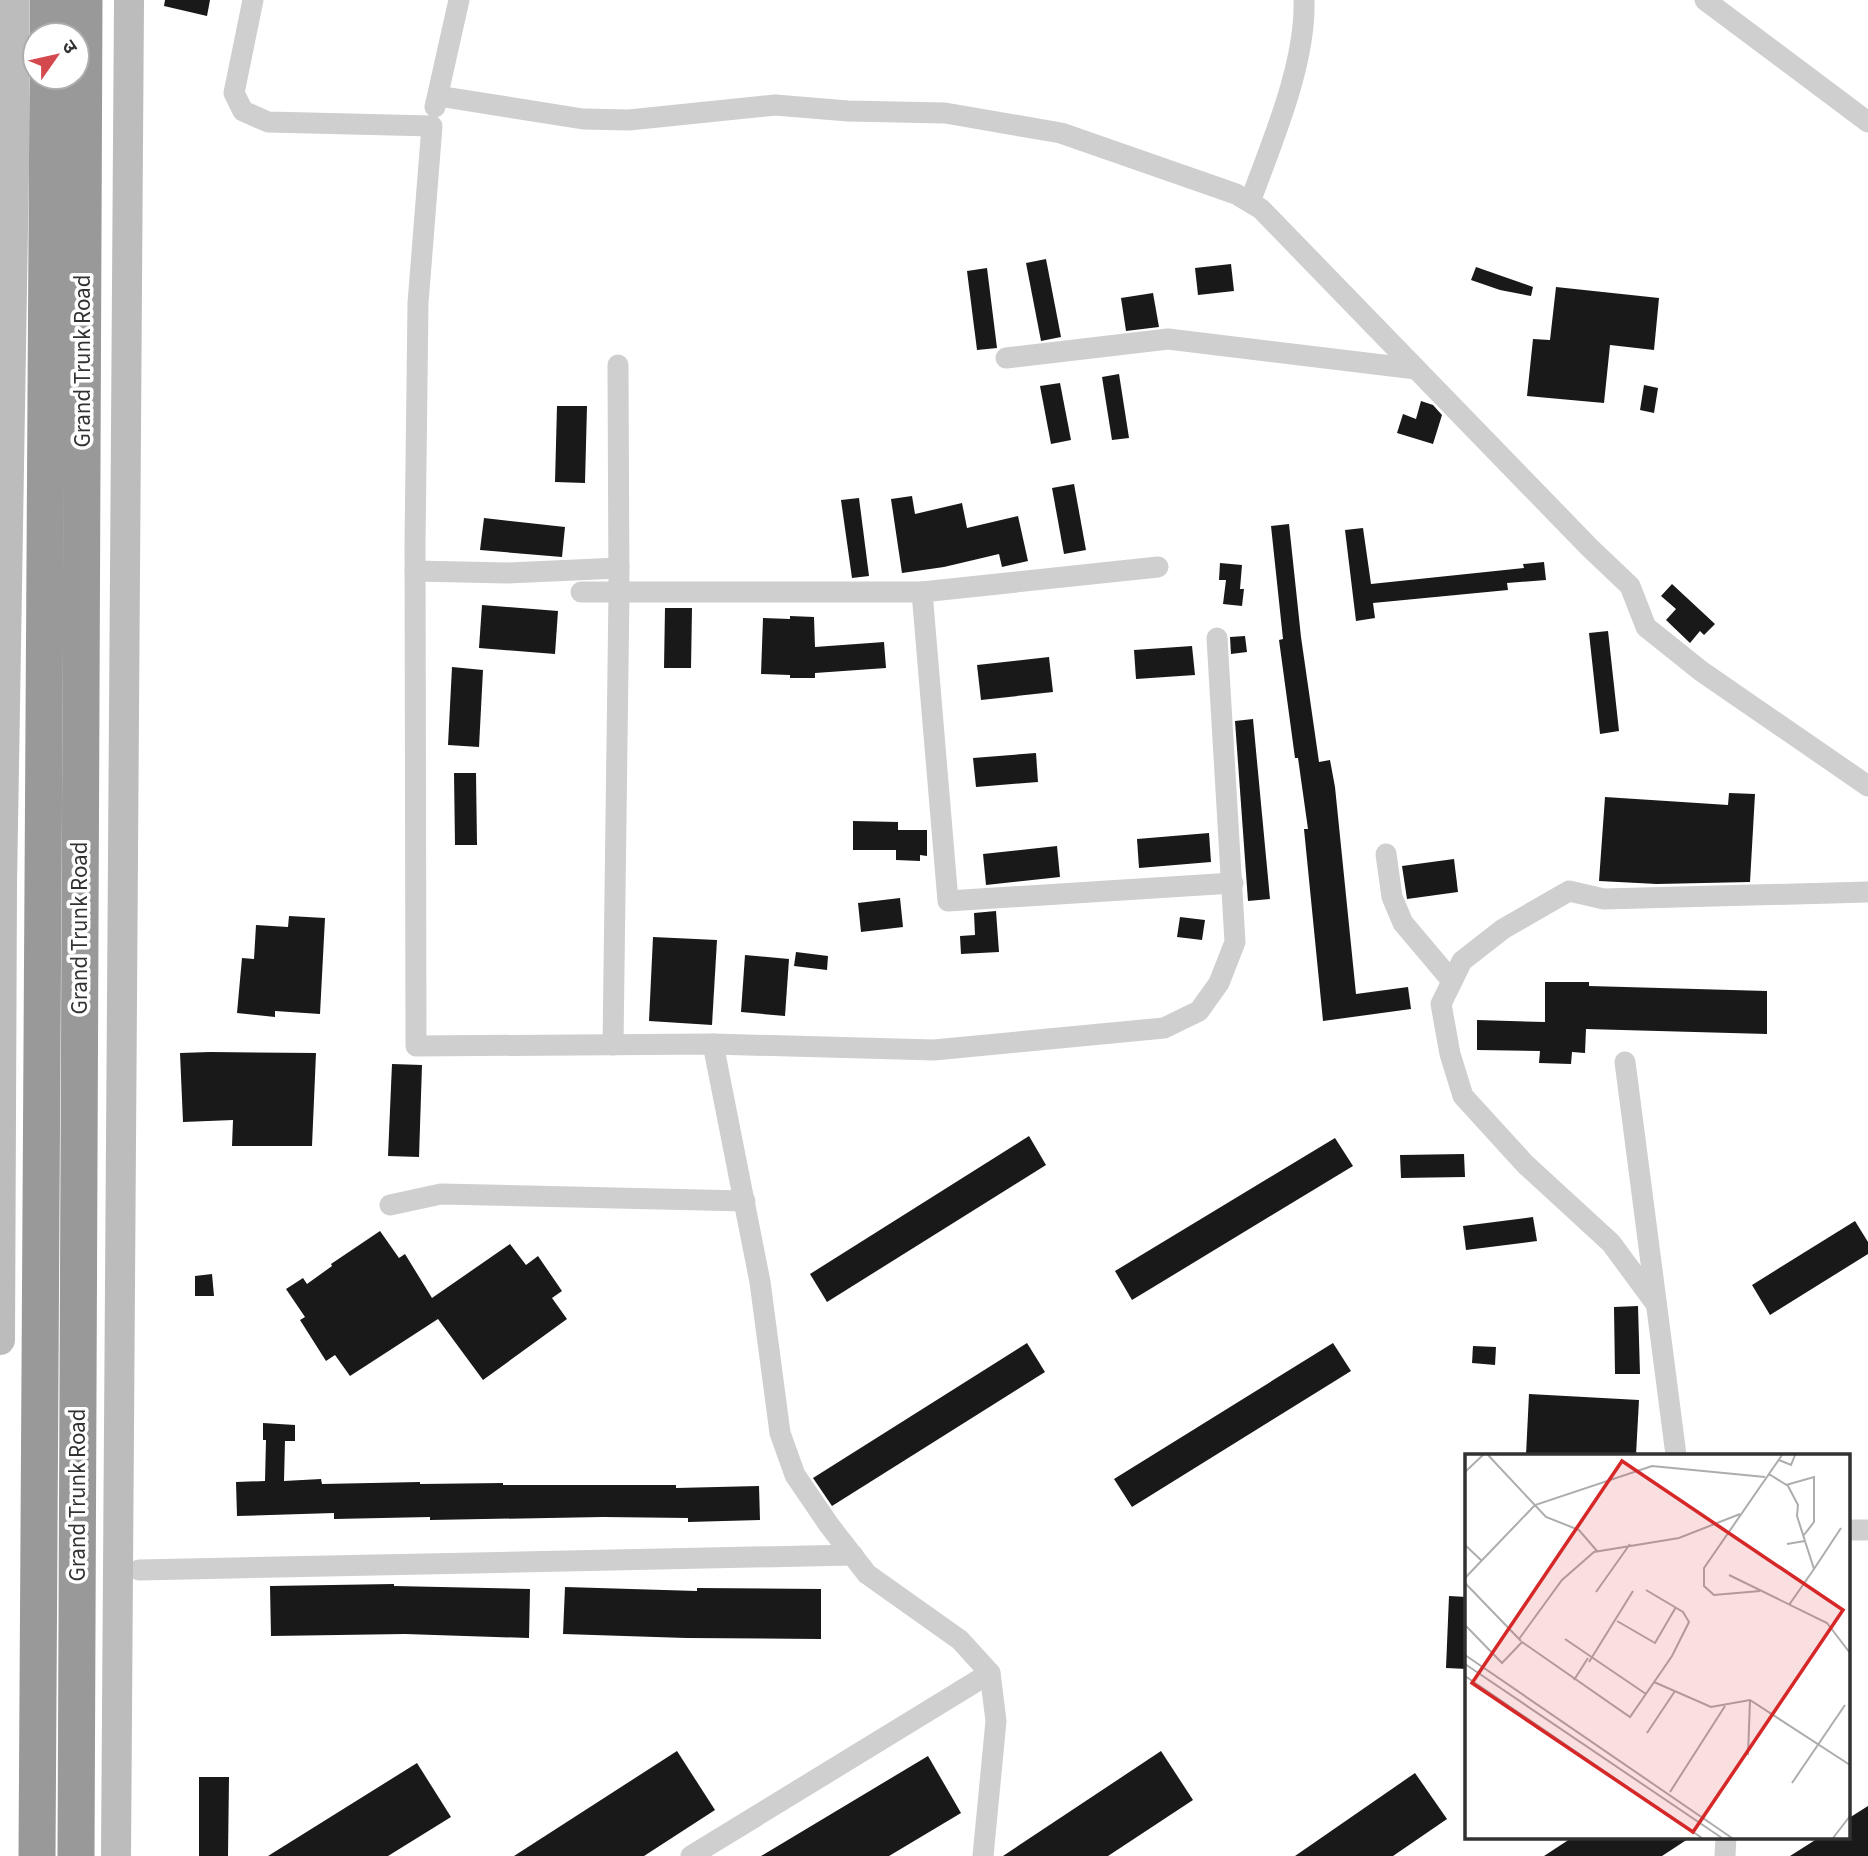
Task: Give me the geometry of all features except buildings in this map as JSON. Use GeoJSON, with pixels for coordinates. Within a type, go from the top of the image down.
{"type":"FeatureCollection","features":[{"type":"Feature","properties":{"kind":"highway"},"geometry":{"type":"LineString","coordinates":[[48,0],[48,21]]}},
{"type":"Feature","properties":{"kind":"highway","name":"Grand Trunk Road"},"geometry":{"type":"LineString","coordinates":[[76,1856],[83,0]]}},
{"type":"Feature","properties":{"kind":"highway","name":"Grand Trunk Road"},"geometry":{"type":"LineString","coordinates":[[37,1856],[48,91]]}},
{"type":"Feature","properties":{"kind":"street"},"geometry":{"type":"LineString","coordinates":[[0,1340],[1,946],[14,197],[14,0]]}},
{"type":"Feature","properties":{"kind":"street"},"geometry":{"type":"LineString","coordinates":[[116,1856],[130,0]]}},
{"type":"Feature","properties":{"kind":"street"},"geometry":{"type":"LineString","coordinates":[[253,0],[234,93],[243,111],[268,122],[432,126]]}},
{"type":"Feature","properties":{"kind":"street"},"geometry":{"type":"LineString","coordinates":[[458,0],[432,126],[418,303],[415,571],[416,1046],[713,1044],[934,1050],[1164,1028],[1199,1011],[1219,983],[1235,942],[1217,638]]}},
{"type":"Feature","properties":{"kind":"street"},"geometry":{"type":"LineString","coordinates":[[1250,202],[1278,127],[1295,65],[1305,21],[1304,0]]}},
{"type":"Feature","properties":{"kind":"street"},"geometry":{"type":"LineString","coordinates":[[1704,0],[1868,122]]}},
{"type":"Feature","properties":{"kind":"street"},"geometry":{"type":"LineString","coordinates":[[438,96],[583,119],[629,120],[775,105],[848,111],[945,113],[1061,133],[1236,194],[1261,209],[1630,586],[1646,627],[1701,671],[1868,786]]}},
{"type":"Feature","properties":{"kind":"street"},"geometry":{"type":"LineString","coordinates":[[1006,358],[1168,340],[1416,369]]}},
{"type":"Feature","properties":{"kind":"street"},"geometry":{"type":"LineString","coordinates":[[613,1045],[619,592],[618,365]]}},
{"type":"Feature","properties":{"kind":"street"},"geometry":{"type":"LineString","coordinates":[[581,592],[922,592],[1158,567]]}},
{"type":"Feature","properties":{"kind":"street"},"geometry":{"type":"LineString","coordinates":[[415,571],[507,573],[619,568]]}},
{"type":"Feature","properties":{"kind":"street"},"geometry":{"type":"LineString","coordinates":[[922,592],[948,901],[1233,883]]}},
{"type":"Feature","properties":{"kind":"street"},"geometry":{"type":"LineString","coordinates":[[1386,855],[1392,897],[1403,923],[1452,981]]}},
{"type":"Feature","properties":{"kind":"street"},"geometry":{"type":"LineString","coordinates":[[1656,1304],[1611,1243],[1525,1164],[1463,1096],[1450,1054],[1440,1003],[1462,961],[1503,929],[1569,891],[1604,899],[1868,892]]}},
{"type":"Feature","properties":{"kind":"street"},"geometry":{"type":"LineString","coordinates":[[713,1044],[760,1282],[780,1433],[795,1475],[867,1574],[960,1640],[990,1673],[996,1721],[983,1856]]}},
{"type":"Feature","properties":{"kind":"street"},"geometry":{"type":"LineString","coordinates":[[1625,1062],[1676,1454]]}},
{"type":"Feature","properties":{"kind":"street"},"geometry":{"type":"LineString","coordinates":[[390,1205],[441,1194],[745,1201]]}},
{"type":"Feature","properties":{"kind":"street"},"geometry":{"type":"LineString","coordinates":[[1850,1530],[1868,1530]]}},
{"type":"Feature","properties":{"kind":"street"},"geometry":{"type":"LineString","coordinates":[[139,1570],[853,1555]]}},
{"type":"Feature","properties":{"kind":"street"},"geometry":{"type":"LineString","coordinates":[[691,1856],[990,1673]]}}]}
